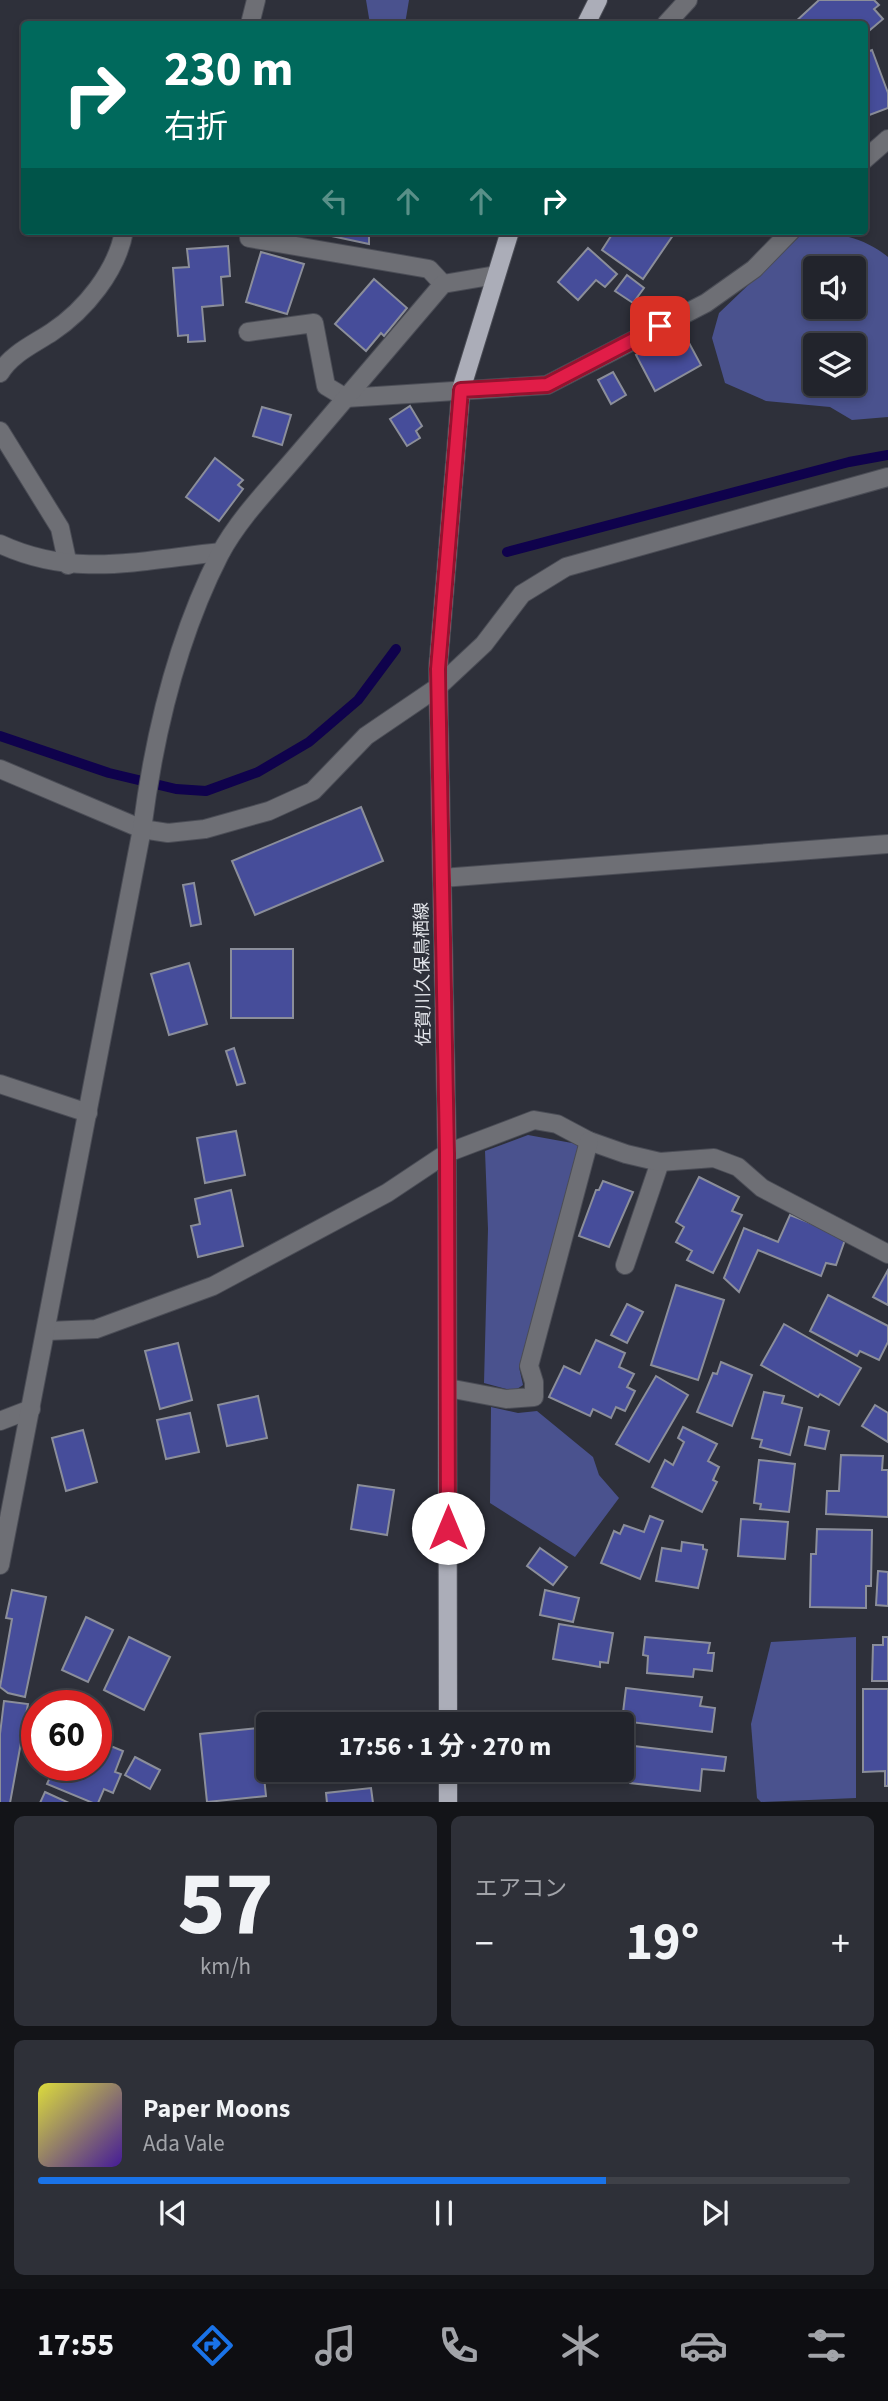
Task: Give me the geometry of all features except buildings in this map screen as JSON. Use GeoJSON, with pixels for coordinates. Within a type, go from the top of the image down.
{"type":"FeatureCollection","features":[{"type":"Feature","properties":{"kind":"main road"},"geometry":{"type":"LineString","coordinates":[[588,21],[598,0]]}},
{"type":"Feature","properties":{"kind":"main road","name":"佐賀川久保鳥栖線"},"geometry":{"type":"LineString","coordinates":[[448,1712],[447,1153],[438,687],[461,390],[509,235]]}},
{"type":"Feature","properties":{"kind":"main road"},"geometry":{"type":"LineString","coordinates":[[448,1782],[448,1802]]}},
{"type":"Feature","properties":{"kind":"street"},"geometry":{"type":"LineString","coordinates":[[251,21],[256,0]]}},
{"type":"Feature","properties":{"kind":"street"},"geometry":{"type":"LineString","coordinates":[[669,21],[688,0]]}},
{"type":"Feature","properties":{"kind":"street"},"geometry":{"type":"LineString","coordinates":[[868,156],[888,139]]}},
{"type":"Feature","properties":{"kind":"street"},"geometry":{"type":"LineString","coordinates":[[0,373],[21,352],[70,320],[87,302],[106,275],[122,235]]}},
{"type":"Feature","properties":{"kind":"street"},"geometry":{"type":"LineString","coordinates":[[248,332],[314,323],[326,386],[346,398],[547,385],[706,303],[754,269],[787,235]]}},
{"type":"Feature","properties":{"kind":"street"},"geometry":{"type":"LineString","coordinates":[[249,237],[429,270],[443,284]]}},
{"type":"Feature","properties":{"kind":"street"},"geometry":{"type":"LineString","coordinates":[[0,1564],[47,1331],[143,821],[151,765],[168,693],[201,599],[221,552],[262,496],[443,284],[496,275]]}},
{"type":"Feature","properties":{"kind":"street"},"geometry":{"type":"LineString","coordinates":[[0,431],[60,528],[68,565]]}},
{"type":"Feature","properties":{"kind":"street"},"geometry":{"type":"LineString","coordinates":[[0,769],[143,821],[168,834],[205,829],[269,810],[313,790],[366,736],[438,687],[484,644],[523,594],[566,567],[888,477]]}},
{"type":"Feature","properties":{"kind":"street"},"geometry":{"type":"LineString","coordinates":[[0,544],[29,557],[68,565],[221,552]]}},
{"type":"Feature","properties":{"kind":"street"},"geometry":{"type":"LineString","coordinates":[[442,878],[888,844]]}},
{"type":"Feature","properties":{"kind":"street"},"geometry":{"type":"LineString","coordinates":[[0,1084],[88,1113]]}},
{"type":"Feature","properties":{"kind":"street"},"geometry":{"type":"LineString","coordinates":[[47,1331],[96,1329],[213,1286],[387,1193],[447,1153],[534,1120],[556,1124],[589,1141],[660,1162],[714,1158],[738,1167],[762,1188],[888,1254]]}},
{"type":"Feature","properties":{"kind":"street"},"geometry":{"type":"LineString","coordinates":[[448,1388],[506,1399],[534,1397],[534,1382],[529,1366],[589,1141]]}},
{"type":"Feature","properties":{"kind":"street"},"geometry":{"type":"LineString","coordinates":[[625,1265],[660,1162]]}},
{"type":"Feature","properties":{"kind":"street"},"geometry":{"type":"LineString","coordinates":[[0,1421],[31,1409]]}},
{"type":"Feature","properties":{"kind":"shaded area"},"geometry":{"type":"Polygon","coordinates":[[[366,0],[409,0],[406,21],[370,21],[366,0]]]}},
{"type":"Feature","properties":{"kind":"shaded area"},"geometry":{"type":"Polygon","coordinates":[[[801,235],[849,237],[870,245],[888,257],[888,417],[852,420],[830,407],[766,401],[725,383],[712,338],[719,313],[801,235]]]}},
{"type":"Feature","properties":{"kind":"shaded area"},"geometry":{"type":"Polygon","coordinates":[[[528,1135],[583,1145],[519,1367],[523,1385],[514,1391],[484,1383],[488,1229],[485,1151],[528,1135]]]}},
{"type":"Feature","properties":{"kind":"shaded area"},"geometry":{"type":"Polygon","coordinates":[[[491,1407],[518,1413],[537,1411],[593,1457],[599,1475],[619,1498],[575,1557],[490,1503],[491,1407]]]}},
{"type":"Feature","properties":{"kind":"shaded area"},"geometry":{"type":"Polygon","coordinates":[[[856,1637],[856,1798],[761,1802],[757,1798],[751,1724],[771,1642],[856,1637]]]}},
{"type":"Feature","properties":{"kind":"waterway"},"geometry":{"type":"LineString","coordinates":[[507,552],[849,462],[888,455]]}},
{"type":"Feature","properties":{"kind":"waterway"},"geometry":{"type":"LineString","coordinates":[[0,736],[109,773],[176,789],[206,791],[258,772],[309,742],[358,700],[396,649]]}},
{"type":"Feature","properties":{"kind":"route"},"geometry":{"type":"LineString","coordinates":[[448,1528],[447,1153],[438,669],[461,390],[547,385],[660,326]]}}]}
